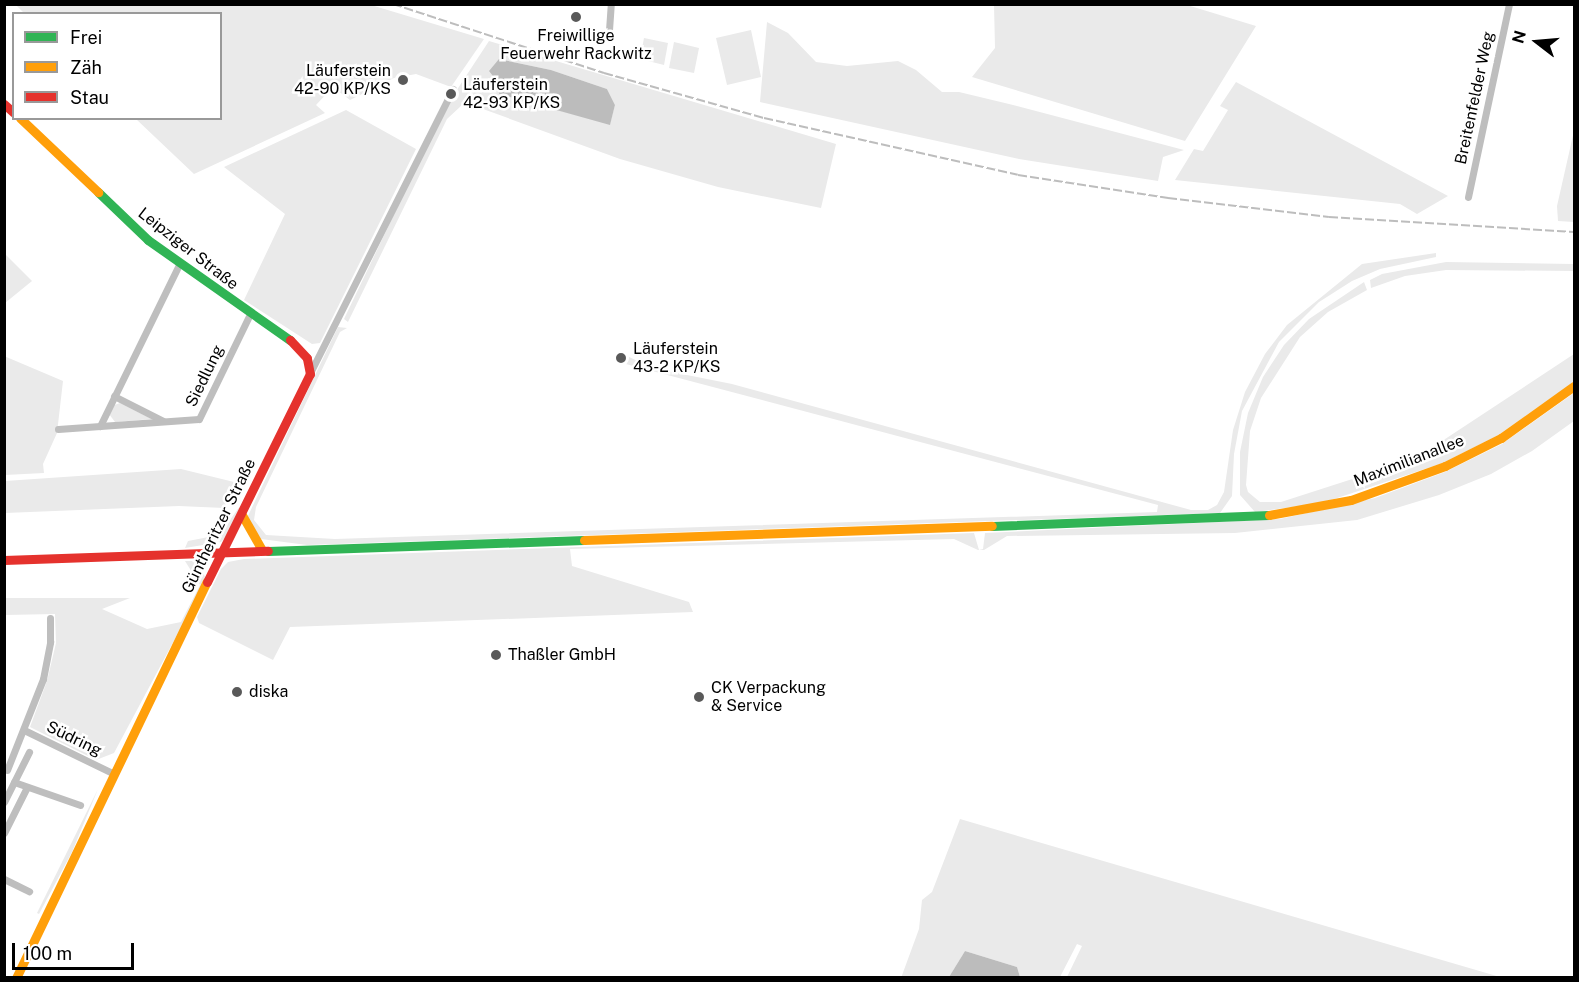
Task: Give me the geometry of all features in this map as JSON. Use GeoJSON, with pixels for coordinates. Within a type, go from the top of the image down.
{"type":"FeatureCollection","features":[{"type":"Feature","properties":{"kind":"main road","name":"Leipziger Straße"},"geometry":{"type":"LineString","coordinates":[[22,120],[141,233],[302,351],[310,374]]}},
{"type":"Feature","properties":{"kind":"main road","name":"Güntheritzer Straße"},"geometry":{"type":"LineString","coordinates":[[16,978],[112,773],[224,553],[310,374]]}},
{"type":"Feature","properties":{"kind":"main road","name":"Maximilianallee"},"geometry":{"type":"LineString","coordinates":[[4,560],[1237,519],[1324,506],[1400,484],[1501,438],[1575,386]]}},
{"type":"Feature","properties":{"kind":"main road"},"geometry":{"type":"LineString","coordinates":[[242,515],[262,550]]}},
{"type":"Feature","properties":{"kind":"street"},"geometry":{"type":"LineString","coordinates":[[609,30],[611,4]]}},
{"type":"Feature","properties":{"kind":"street","name":"Breitenfelder Weg"},"geometry":{"type":"LineString","coordinates":[[1468,197],[1509,4]]}},
{"type":"Feature","properties":{"kind":"street","name":"Güntheritzer Straße"},"geometry":{"type":"LineString","coordinates":[[310,374],[453,89]]}},
{"type":"Feature","properties":{"kind":"street"},"geometry":{"type":"LineString","coordinates":[[100,426],[180,263]]}},
{"type":"Feature","properties":{"kind":"street","name":"Siedlung"},"geometry":{"type":"LineString","coordinates":[[58,429],[195,421],[203,416],[250,314]]}},
{"type":"Feature","properties":{"kind":"street","name":"Siedlung"},"geometry":{"type":"LineString","coordinates":[[114,396],[165,422]]}},
{"type":"Feature","properties":{"kind":"street"},"geometry":{"type":"LineString","coordinates":[[50,618],[48,661],[24,730],[6,770],[27,787],[80,805]]}},
{"type":"Feature","properties":{"kind":"street","name":"Südring"},"geometry":{"type":"LineString","coordinates":[[24,730],[112,773]]}},
{"type":"Feature","properties":{"kind":"street","name":"Südring"},"geometry":{"type":"LineString","coordinates":[[4,802],[29,752]]}},
{"type":"Feature","properties":{"kind":"street"},"geometry":{"type":"LineString","coordinates":[[4,833],[27,787]]}},
{"type":"Feature","properties":{"kind":"street"},"geometry":{"type":"LineString","coordinates":[[4,879],[29,891]]}},
{"type":"Feature","properties":{"kind":"shaded area"},"geometry":{"type":"Polygon","coordinates":[[[16,5],[371,5],[484,39],[451,87],[416,74],[394,78],[350,100],[333,87],[316,105],[325,113],[194,174],[137,120],[222,120],[222,12],[23,12],[16,5]]]}},
{"type":"Feature","properties":{"kind":"shaded area"},"geometry":{"type":"Polygon","coordinates":[[[994,5],[1187,5],[1256,26],[1185,141],[972,77],[995,48],[994,5]]]}},
{"type":"Feature","properties":{"kind":"shaded area"},"geometry":{"type":"Polygon","coordinates":[[[767,22],[788,33],[816,62],[847,66],[898,61],[916,70],[942,92],[959,92],[1184,150],[1163,157],[1158,181],[1019,159],[760,102],[767,22]]]}},
{"type":"Feature","properties":{"kind":"shaded area"},"geometry":{"type":"Polygon","coordinates":[[[751,30],[761,77],[727,85],[716,38],[751,30]]]}},
{"type":"Feature","properties":{"kind":"shaded area"},"geometry":{"type":"Polygon","coordinates":[[[644,38],[668,43],[664,65],[640,59],[644,38]]]}},
{"type":"Feature","properties":{"kind":"shaded area"},"geometry":{"type":"Polygon","coordinates":[[[489,41],[836,144],[821,208],[718,187],[620,159],[472,105],[461,106],[447,119],[348,322],[344,319],[445,108],[489,41]],[[499,59],[499,94],[610,124],[615,105],[607,89],[551,70],[499,59]]]}},
{"type":"Feature","properties":{"kind":"shaded area"},"geometry":{"type":"Polygon","coordinates":[[[674,42],[699,48],[694,73],[669,68],[674,42]]]}},
{"type":"Feature","properties":{"kind":"shaded area"},"geometry":{"type":"Polygon","coordinates":[[[499,59],[551,70],[607,89],[615,105],[610,125],[499,94],[500,85],[489,71],[499,59]]]}},
{"type":"Feature","properties":{"kind":"shaded area"},"geometry":{"type":"Polygon","coordinates":[[[1236,82],[1448,196],[1417,214],[1400,204],[1175,180],[1194,149],[1203,151],[1228,110],[1220,106],[1236,82]]]}},
{"type":"Feature","properties":{"kind":"shaded area"},"geometry":{"type":"Polygon","coordinates":[[[346,110],[416,149],[320,343],[312,344],[244,300],[285,214],[224,167],[346,110]]]}},
{"type":"Feature","properties":{"kind":"shaded area"},"geometry":{"type":"Polygon","coordinates":[[[1574,131],[1574,222],[1558,221],[1557,206],[1574,131]]]}},
{"type":"Feature","properties":{"kind":"shaded area"},"geometry":{"type":"Polygon","coordinates":[[[1436,253],[1436,257],[1380,269],[1352,281],[1319,302],[1279,342],[1242,411],[1234,454],[1232,496],[1220,513],[307,545],[261,539],[247,518],[338,327],[347,328],[340,332],[256,507],[254,520],[266,535],[335,539],[1157,512],[1158,505],[622,363],[625,355],[652,368],[732,384],[1191,510],[1208,510],[1217,505],[1224,492],[1233,430],[1245,392],[1265,354],[1287,325],[1362,264],[1436,253]]]}},
{"type":"Feature","properties":{"kind":"shaded area"},"geometry":{"type":"Polygon","coordinates":[[[5,254],[32,281],[4,303],[5,254]]]}},
{"type":"Feature","properties":{"kind":"shaded area"},"geometry":{"type":"Polygon","coordinates":[[[1446,262],[1574,264],[1574,271],[1446,270],[1405,276],[1371,288],[1370,280],[1382,274],[1446,262]]]}},
{"type":"Feature","properties":{"kind":"shaded area"},"geometry":{"type":"Polygon","coordinates":[[[1364,282],[1367,290],[1328,312],[1300,337],[1261,398],[1250,431],[1246,485],[1248,492],[1260,502],[1281,502],[1371,473],[1433,447],[1574,354],[1574,382],[1497,436],[1443,463],[1322,503],[1255,512],[1240,495],[1240,452],[1248,413],[1263,377],[1284,345],[1309,319],[1364,282]]]}},
{"type":"Feature","properties":{"kind":"shaded area"},"geometry":{"type":"Polygon","coordinates":[[[4,356],[63,381],[57,433],[43,464],[44,473],[5,475],[4,356]]]}},
{"type":"Feature","properties":{"kind":"shaded area"},"geometry":{"type":"Polygon","coordinates":[[[1574,393],[1574,421],[1532,451],[1491,474],[1439,495],[1357,520],[1235,533],[1007,536],[984,550],[979,550],[983,549],[985,533],[1280,519],[1375,498],[1445,472],[1502,444],[1574,393]]]}},
{"type":"Feature","properties":{"kind":"shaded area"},"geometry":{"type":"Polygon","coordinates":[[[120,403],[152,419],[115,422],[109,414],[112,406],[120,403]]]}},
{"type":"Feature","properties":{"kind":"shaded area"},"geometry":{"type":"Polygon","coordinates":[[[181,469],[234,482],[224,508],[179,506],[5,513],[5,481],[181,469]]]}},
{"type":"Feature","properties":{"kind":"shaded area"},"geometry":{"type":"Polygon","coordinates":[[[240,506],[229,534],[221,542],[185,548],[188,541],[219,535],[240,506]]]}},
{"type":"Feature","properties":{"kind":"shaded area"},"geometry":{"type":"Polygon","coordinates":[[[974,533],[979,550],[954,539],[570,549],[572,566],[689,602],[693,612],[290,627],[273,660],[199,623],[197,617],[221,569],[228,562],[244,559],[974,533]]]}},
{"type":"Feature","properties":{"kind":"shaded area"},"geometry":{"type":"Polygon","coordinates":[[[185,561],[193,561],[202,569],[205,577],[201,590],[114,753],[96,760],[30,727],[47,681],[56,643],[55,614],[5,615],[4,598],[130,598],[102,609],[147,629],[181,622],[200,585],[185,561]]]}},
{"type":"Feature","properties":{"kind":"shaded area"},"geometry":{"type":"Polygon","coordinates":[[[98,789],[72,852],[39,914],[37,913],[98,789]]]}},
{"type":"Feature","properties":{"kind":"shaded area"},"geometry":{"type":"Polygon","coordinates":[[[960,819],[1500,977],[1067,977],[1082,946],[1077,944],[1060,977],[1020,977],[1017,967],[965,951],[949,977],[901,978],[919,929],[922,900],[932,892],[960,819]]]}},
{"type":"Feature","properties":{"kind":"shaded area"},"geometry":{"type":"Polygon","coordinates":[[[965,951],[1017,967],[1020,977],[949,977],[965,951]]]}},
{"type":"Feature","properties":{"kind":"railway"},"geometry":{"type":"LineString","coordinates":[[393,4],[604,73],[764,118],[1018,175],[1168,198],[1329,217],[1574,232]]}},
{"type":"Feature","properties":{"kind":"traffic: fast"},"geometry":{"type":"LineString","coordinates":[[98,192],[148,240],[290,340]]}},
{"type":"Feature","properties":{"kind":"traffic: fast"},"geometry":{"type":"LineString","coordinates":[[992,526],[1269,515]]}},
{"type":"Feature","properties":{"kind":"traffic: fast"},"geometry":{"type":"LineString","coordinates":[[268,551],[584,540]]}},
{"type":"Feature","properties":{"kind":"traffic: slow"},"geometry":{"type":"LineString","coordinates":[[22,120],[98,192]]}},
{"type":"Feature","properties":{"kind":"traffic: slow"},"geometry":{"type":"LineString","coordinates":[[1269,515],[1351,500],[1445,466],[1501,438],[1574,386]]}},
{"type":"Feature","properties":{"kind":"traffic: slow"},"geometry":{"type":"LineString","coordinates":[[242,515],[262,550]]}},
{"type":"Feature","properties":{"kind":"traffic: slow"},"geometry":{"type":"LineString","coordinates":[[584,540],[992,526]]}},
{"type":"Feature","properties":{"kind":"traffic: slow"},"geometry":{"type":"LineString","coordinates":[[16,978],[207,582]]}},
{"type":"Feature","properties":{"kind":"traffic: jam"},"geometry":{"type":"LineString","coordinates":[[4,104],[12,111]]}},
{"type":"Feature","properties":{"kind":"traffic: jam"},"geometry":{"type":"LineString","coordinates":[[207,582],[310,374],[307,358],[290,340]]}},
{"type":"Feature","properties":{"kind":"traffic: jam"},"geometry":{"type":"LineString","coordinates":[[4,560],[268,551]]}},
{"type":"Feature","properties":{"kind":"place","name":"Freiwillige Feuerwehr Rackwitz"},"geometry":{"type":"Point","coordinates":[576,17]}},
{"type":"Feature","properties":{"kind":"place","name":"Läuferstein 42-90 KP/KS"},"geometry":{"type":"Point","coordinates":[403,80]}},
{"type":"Feature","properties":{"kind":"place","name":"Läuferstein 42-93 KP/KS"},"geometry":{"type":"Point","coordinates":[451,94]}},
{"type":"Feature","properties":{"kind":"place","name":"Läuferstein 43-2 KP/KS"},"geometry":{"type":"Point","coordinates":[621,358]}},
{"type":"Feature","properties":{"kind":"place","name":"Thaßler GmbH"},"geometry":{"type":"Point","coordinates":[496,655]}},
{"type":"Feature","properties":{"kind":"place","name":"diska"},"geometry":{"type":"Point","coordinates":[237,692]}},
{"type":"Feature","properties":{"kind":"place","name":"CK Verpackung & Service"},"geometry":{"type":"Point","coordinates":[699,697]}}]}
